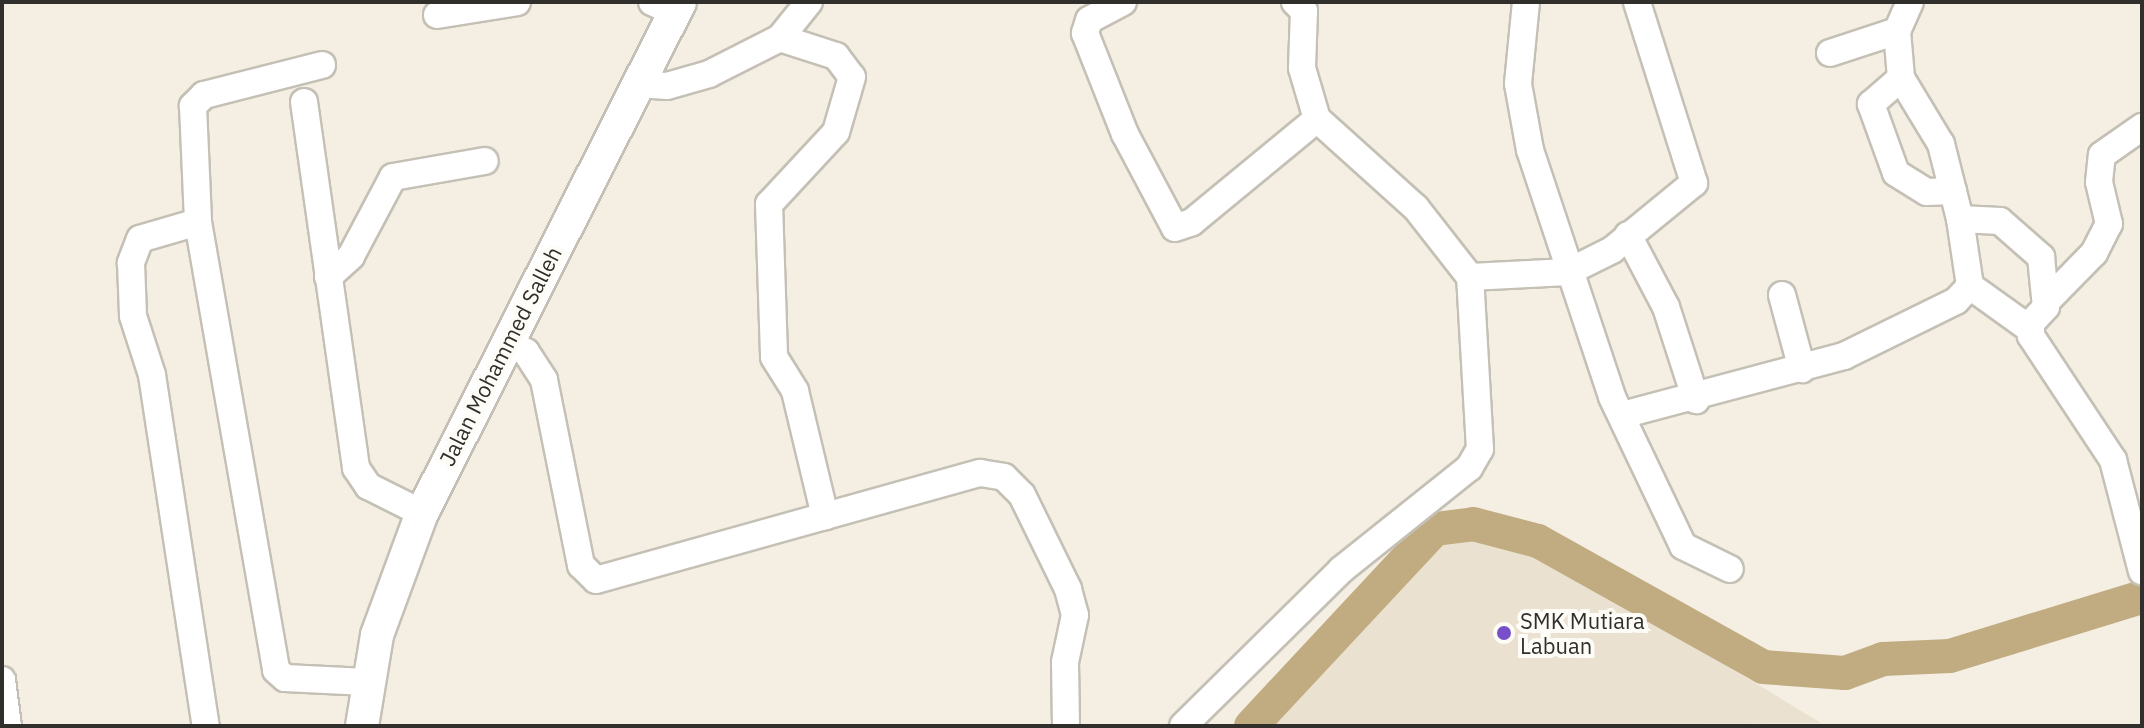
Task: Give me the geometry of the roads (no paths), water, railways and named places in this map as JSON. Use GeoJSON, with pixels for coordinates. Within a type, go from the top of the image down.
{"type":"FeatureCollection","features":[{"type":"Feature","properties":{"kind":"main road","name":"Jalan Mohammed Salleh"},"geometry":{"type":"LineString","coordinates":[[362,726],[367,682],[396,574],[422,513],[506,341],[638,84],[668,5]]}},
{"type":"Feature","properties":{"kind":"street"},"geometry":{"type":"LineString","coordinates":[[437,15],[517,2]]}},
{"type":"Feature","properties":{"kind":"street"},"geometry":{"type":"LineString","coordinates":[[638,84],[687,82],[780,38],[809,2]]}},
{"type":"Feature","properties":{"kind":"street"},"geometry":{"type":"LineString","coordinates":[[1123,2],[1089,20],[1085,33],[1125,134],[1175,228],[1192,222],[1317,119]]}},
{"type":"Feature","properties":{"kind":"street"},"geometry":{"type":"LineString","coordinates":[[1183,726],[1341,570],[1477,460],[1483,430],[1470,277],[1425,217],[1317,119],[1302,68],[1304,11],[1295,2]]}},
{"type":"Feature","properties":{"kind":"street"},"geometry":{"type":"LineString","coordinates":[[1526,2],[1518,84],[1530,150],[1574,269],[1612,397],[1626,414],[1683,546],[1730,569]]}},
{"type":"Feature","properties":{"kind":"street"},"geometry":{"type":"LineString","coordinates":[[1470,277],[1551,277],[1574,269],[1628,235],[1694,183],[1637,2]]}},
{"type":"Feature","properties":{"kind":"street"},"geometry":{"type":"LineString","coordinates":[[1910,2],[1897,31],[1901,78],[1941,144],[1960,219],[1970,286],[2030,329],[2113,460],[2142,571]]}},
{"type":"Feature","properties":{"kind":"street"},"geometry":{"type":"LineString","coordinates":[[1830,53],[1897,31]]}},
{"type":"Feature","properties":{"kind":"street"},"geometry":{"type":"LineString","coordinates":[[780,38],[836,56],[852,77],[836,132],[769,204],[774,357],[795,391],[825,516]]}},
{"type":"Feature","properties":{"kind":"street"},"geometry":{"type":"LineString","coordinates":[[322,65],[204,95],[193,106],[198,222],[276,670],[285,678],[367,682]]}},
{"type":"Feature","properties":{"kind":"street"},"geometry":{"type":"LineString","coordinates":[[1901,78],[1871,104],[1885,150],[1907,184],[1953,191]]}},
{"type":"Feature","properties":{"kind":"street"},"geometry":{"type":"LineString","coordinates":[[304,102],[356,468],[368,486],[422,513]]}},
{"type":"Feature","properties":{"kind":"street"},"geometry":{"type":"LineString","coordinates":[[2030,329],[2046,302],[2094,253],[2109,224],[2099,182],[2102,155],[2142,127]]}},
{"type":"Feature","properties":{"kind":"street"},"geometry":{"type":"LineString","coordinates":[[328,277],[351,256],[393,177],[485,161]]}},
{"type":"Feature","properties":{"kind":"street"},"geometry":{"type":"LineString","coordinates":[[1960,219],[2000,221],[2022,234],[2041,257],[2046,302]]}},
{"type":"Feature","properties":{"kind":"street"},"geometry":{"type":"LineString","coordinates":[[198,222],[140,239],[131,263],[133,316],[152,375],[206,726]]}},
{"type":"Feature","properties":{"kind":"street"},"geometry":{"type":"LineString","coordinates":[[1628,235],[1666,307],[1696,400]]}},
{"type":"Feature","properties":{"kind":"street"},"geometry":{"type":"LineString","coordinates":[[1626,414],[1696,400],[1802,369],[1901,333],[1970,286]]}},
{"type":"Feature","properties":{"kind":"street"},"geometry":{"type":"LineString","coordinates":[[1782,295],[1802,369]]}},
{"type":"Feature","properties":{"kind":"street"},"geometry":{"type":"LineString","coordinates":[[506,341],[526,352],[544,380],[581,565],[596,580],[980,473],[1014,485],[1054,556],[1075,615],[1066,648],[1066,726]]}},
{"type":"Feature","properties":{"kind":"street"},"geometry":{"type":"LineString","coordinates":[[2,680],[8,726]]}},
{"type":"Feature","properties":{"kind":"waterway"},"geometry":{"type":"LineString","coordinates":[[1251,726],[1435,529],[1473,524],[1538,541],[1763,667],[1845,673],[1883,659],[1950,656],[2142,597]]}},
{"type":"Feature","properties":{"kind":"place","name":"SMK Mutiara Labuan"},"geometry":{"type":"Point","coordinates":[1504,633]}}]}
